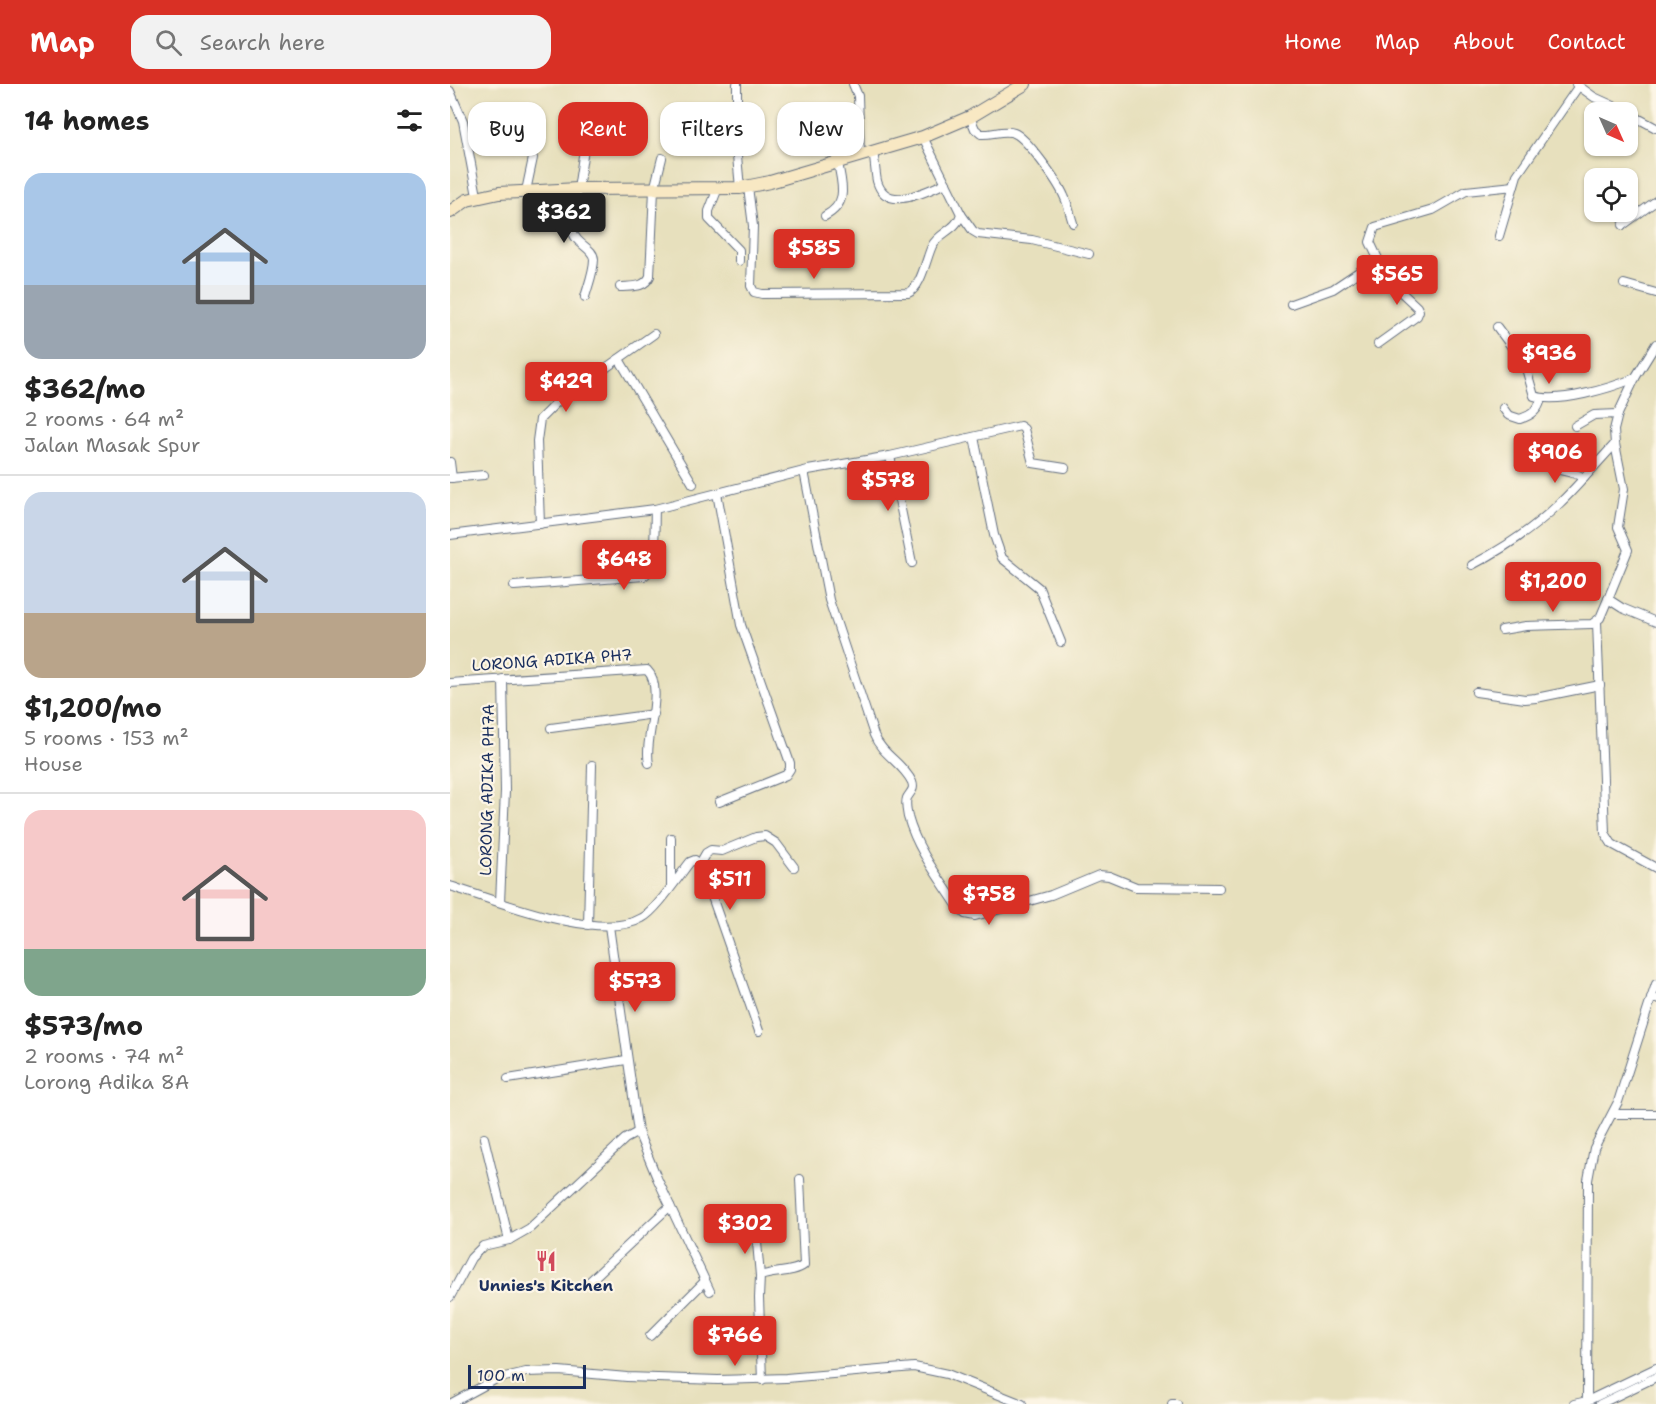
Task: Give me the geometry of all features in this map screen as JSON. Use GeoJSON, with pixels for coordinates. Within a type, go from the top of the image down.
{"type":"FeatureCollection","features":[{"type":"Feature","properties":{"kind":"street"},"geometry":{"type":"LineString","coordinates":[[853,84],[858,102]]}},
{"type":"Feature","properties":{"kind":"street"},"geometry":{"type":"LineString","coordinates":[[864,155],[923,137],[970,117],[1025,84]]}},
{"type":"Feature","properties":{"kind":"street"},"geometry":{"type":"LineString","coordinates":[[736,85],[737,156],[753,226],[751,286],[757,293],[908,293],[915,288],[933,245],[938,238],[955,226],[961,214]]}},
{"type":"Feature","properties":{"kind":"street"},"geometry":{"type":"LineString","coordinates":[[1499,236],[1517,175],[1577,85],[1604,102]]}},
{"type":"Feature","properties":{"kind":"street"},"geometry":{"type":"LineString","coordinates":[[450,92],[463,121],[477,196]]}},
{"type":"Feature","properties":{"kind":"street"},"geometry":{"type":"LineString","coordinates":[[970,117],[975,129],[981,134],[1007,132],[1015,133],[1023,139],[1040,159],[1064,195],[1073,223]]}},
{"type":"Feature","properties":{"kind":"street"},"geometry":{"type":"LineString","coordinates":[[1638,119],[1656,128]]}},
{"type":"Feature","properties":{"kind":"street"},"geometry":{"type":"LineString","coordinates":[[923,137],[961,214],[973,231],[978,234],[1032,240],[1089,254]]}},
{"type":"Feature","properties":{"kind":"street"},"geometry":{"type":"LineString","coordinates":[[873,152],[877,181],[881,190],[888,197],[898,199],[914,196],[946,183]]}},
{"type":"Feature","properties":{"kind":"street"},"geometry":{"type":"LineString","coordinates":[[583,156],[572,229],[573,235],[592,253],[594,260],[585,297]]}},
{"type":"Feature","properties":{"kind":"street"},"geometry":{"type":"LineString","coordinates":[[452,207],[477,196],[526,191],[744,187],[860,156]]}},
{"type":"Feature","properties":{"kind":"street"},"geometry":{"type":"LineString","coordinates":[[526,191],[533,158]]}},
{"type":"Feature","properties":{"kind":"street"},"geometry":{"type":"LineString","coordinates":[[620,287],[642,285],[649,280],[654,190],[662,158]]}},
{"type":"Feature","properties":{"kind":"street"},"geometry":{"type":"LineString","coordinates":[[825,216],[833,212],[843,198],[838,163]]}},
{"type":"Feature","properties":{"kind":"street"},"geometry":{"type":"LineString","coordinates":[[1378,344],[1417,316],[1419,311],[1401,292],[1380,263],[1370,242],[1375,227],[1433,210],[1466,191],[1514,186]]}},
{"type":"Feature","properties":{"kind":"street"},"geometry":{"type":"LineString","coordinates":[[718,188],[709,211],[709,219],[739,250],[739,261]]}},
{"type":"Feature","properties":{"kind":"street"},"geometry":{"type":"LineString","coordinates":[[1623,225],[1656,201]]}},
{"type":"Feature","properties":{"kind":"street"},"geometry":{"type":"LineString","coordinates":[[1291,304],[1333,289],[1360,271],[1380,263]]}},
{"type":"Feature","properties":{"kind":"street"},"geometry":{"type":"LineString","coordinates":[[1624,284],[1656,292]]}},
{"type":"Feature","properties":{"kind":"street"},"geometry":{"type":"LineString","coordinates":[[1497,327],[1525,365],[1534,396],[1541,398],[1592,393],[1635,378]]}},
{"type":"Feature","properties":{"kind":"street"},"geometry":{"type":"LineString","coordinates":[[540,524],[537,441],[540,419],[556,403],[654,334]]}},
{"type":"Feature","properties":{"kind":"street"},"geometry":{"type":"LineString","coordinates":[[1656,344],[1635,378],[1618,414],[1614,437],[1624,489],[1618,527],[1628,550],[1598,622],[1605,833],[1612,844],[1656,868]]}},
{"type":"Feature","properties":{"kind":"street"},"geometry":{"type":"LineString","coordinates":[[620,359],[693,484]]}},
{"type":"Feature","properties":{"kind":"street"},"geometry":{"type":"LineString","coordinates":[[1503,408],[1508,415],[1520,419],[1535,412],[1541,398]]}},
{"type":"Feature","properties":{"kind":"street"},"geometry":{"type":"LineString","coordinates":[[1575,426],[1594,415],[1618,414]]}},
{"type":"Feature","properties":{"kind":"street"},"geometry":{"type":"LineString","coordinates":[[450,535],[655,509],[804,471],[890,456],[1020,426],[1024,429],[1033,464],[1065,468]]}},
{"type":"Feature","properties":{"kind":"street"},"geometry":{"type":"LineString","coordinates":[[974,437],[994,535],[1002,558],[1039,588],[1061,642]]}},
{"type":"Feature","properties":{"kind":"street"},"geometry":{"type":"LineString","coordinates":[[1472,565],[1525,532],[1559,505],[1615,444]]}},
{"type":"Feature","properties":{"kind":"street"},"geometry":{"type":"LineString","coordinates":[[890,456],[912,563]]}},
{"type":"Feature","properties":{"kind":"street"},"geometry":{"type":"LineString","coordinates":[[450,462],[451,478],[484,474]]}},
{"type":"Feature","properties":{"kind":"street"},"geometry":{"type":"LineString","coordinates":[[1540,463],[1551,469],[1572,472],[1584,478]]}},
{"type":"Feature","properties":{"kind":"street"},"geometry":{"type":"LineString","coordinates":[[804,471],[829,600],[877,743],[912,783],[912,790],[906,804],[913,832],[958,908],[965,914],[975,916],[1068,889],[1099,875],[1109,876],[1136,887],[1219,888]]}},
{"type":"Feature","properties":{"kind":"street"},"geometry":{"type":"LineString","coordinates":[[717,493],[741,625],[790,763],[790,769],[786,775],[719,802]]}},
{"type":"Feature","properties":{"kind":"street"},"geometry":{"type":"LineString","coordinates":[[514,586],[644,576],[648,573],[652,563],[655,509]]}},
{"type":"Feature","properties":{"kind":"street"},"geometry":{"type":"LineString","coordinates":[[1608,599],[1622,608],[1656,622]]}},
{"type":"Feature","properties":{"kind":"street"},"geometry":{"type":"LineString","coordinates":[[1502,630],[1538,626],[1584,626],[1598,622]]}},
{"type":"Feature","properties":{"kind":"street","name":"LORONG ADIKA PH7"},"geometry":{"type":"LineString","coordinates":[[450,682],[643,669],[649,671],[652,677],[654,714]]}},
{"type":"Feature","properties":{"kind":"street","name":"LORONG ADIKA PH7A"},"geometry":{"type":"LineString","coordinates":[[500,902],[505,790],[503,679]]}},
{"type":"Feature","properties":{"kind":"street"},"geometry":{"type":"LineString","coordinates":[[1476,692],[1525,699],[1600,685]]}},
{"type":"Feature","properties":{"kind":"street"},"geometry":{"type":"LineString","coordinates":[[551,728],[654,714],[647,754],[649,763]]}},
{"type":"Feature","properties":{"kind":"street"},"geometry":{"type":"LineString","coordinates":[[588,925],[592,765]]}},
{"type":"Feature","properties":{"kind":"street"},"geometry":{"type":"LineString","coordinates":[[699,865],[706,853],[711,850],[722,850],[756,837],[765,836],[776,843],[794,867]]}},
{"type":"Feature","properties":{"kind":"street"},"geometry":{"type":"LineString","coordinates":[[671,838],[671,886]]}},
{"type":"Feature","properties":{"kind":"street"},"geometry":{"type":"LineString","coordinates":[[450,886],[547,916],[588,925],[609,926],[642,918],[694,860],[699,865],[710,891],[759,1031]]}},
{"type":"Feature","properties":{"kind":"street"},"geometry":{"type":"LineString","coordinates":[[609,926],[637,1127],[670,1206],[710,1291]]}},
{"type":"Feature","properties":{"kind":"street"},"geometry":{"type":"LineString","coordinates":[[1587,1401],[1588,1180],[1594,1148],[1613,1114],[1623,1088],[1653,1004],[1656,984]]}},
{"type":"Feature","properties":{"kind":"street"},"geometry":{"type":"LineString","coordinates":[[508,1079],[626,1060]]}},
{"type":"Feature","properties":{"kind":"street"},"geometry":{"type":"LineString","coordinates":[[1613,1114],[1656,1114]]}},
{"type":"Feature","properties":{"kind":"street"},"geometry":{"type":"LineString","coordinates":[[450,1297],[471,1257],[483,1246],[509,1240],[530,1228],[637,1127]]}},
{"type":"Feature","properties":{"kind":"street"},"geometry":{"type":"LineString","coordinates":[[484,1138],[509,1240]]}},
{"type":"Feature","properties":{"kind":"street"},"geometry":{"type":"LineString","coordinates":[[760,1276],[804,1265],[800,1179]]}},
{"type":"Feature","properties":{"kind":"street"},"geometry":{"type":"LineString","coordinates":[[588,1283],[670,1206]]}},
{"type":"Feature","properties":{"kind":"street"},"geometry":{"type":"LineString","coordinates":[[756,1231],[760,1276],[762,1380]]}},
{"type":"Feature","properties":{"kind":"street"},"geometry":{"type":"LineString","coordinates":[[650,1336],[705,1281]]}},
{"type":"Feature","properties":{"kind":"street"},"geometry":{"type":"LineString","coordinates":[[450,1404],[496,1379],[526,1372],[559,1371],[643,1378],[762,1380],[914,1367],[947,1374],[1022,1404]]}},
{"type":"Feature","properties":{"kind":"street"},"geometry":{"type":"LineString","coordinates":[[1574,1404],[1587,1401],[1656,1368]]}},
{"type":"Feature","properties":{"kind":"street"},"geometry":{"type":"LineString","coordinates":[[1600,1404],[1656,1377]]}},
{"type":"Feature","properties":{"kind":"place","name":"Unnies's Kitchen"},"geometry":{"type":"Point","coordinates":[546,1261]}}]}
